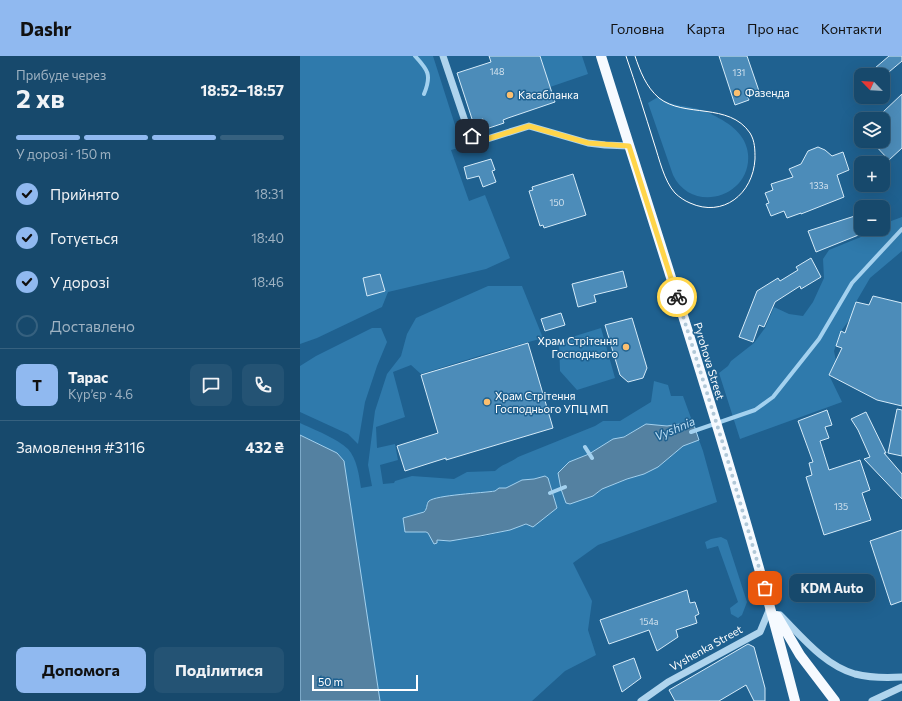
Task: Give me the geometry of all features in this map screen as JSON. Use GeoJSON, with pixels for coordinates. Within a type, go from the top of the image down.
{"type":"FeatureCollection","features":[{"type":"Feature","properties":{"kind":"main road","name":"Pyrohova Street"},"geometry":{"type":"LineString","coordinates":[[600,56],[723,444],[771,606],[795,701]]}},
{"type":"Feature","properties":{"kind":"main road","name":"Pyrohova Street"},"geometry":{"type":"LineString","coordinates":[[771,606],[800,655],[835,701]]}},
{"type":"Feature","properties":{"kind":"street"},"geometry":{"type":"LineString","coordinates":[[443,56],[469,133],[477,139],[484,140],[529,126],[588,143],[629,146]]}},
{"type":"Feature","properties":{"kind":"street"},"geometry":{"type":"LineString","coordinates":[[771,606],[818,653],[835,665],[855,674],[864,676],[886,678],[902,677]]}},
{"type":"Feature","properties":{"kind":"street","name":"Vyshenka Street"},"geometry":{"type":"LineString","coordinates":[[641,701],[668,682],[760,632],[771,606]]}},
{"type":"Feature","properties":{"kind":"street"},"geometry":{"type":"LineString","coordinates":[[872,701],[902,687]]}},
{"type":"Feature","properties":{"kind":"shaded area"},"geometry":{"type":"Polygon","coordinates":[[[300,56],[433,56],[462,147],[451,150],[469,201],[485,195],[510,258],[486,269],[388,292],[382,307],[317,338],[300,344],[300,56]]]}},
{"type":"Feature","properties":{"kind":"shaded area"},"geometry":{"type":"Polygon","coordinates":[[[540,56],[582,56],[588,74],[550,87],[540,56]]]}},
{"type":"Feature","properties":{"kind":"shaded area"},"geometry":{"type":"Polygon","coordinates":[[[658,97],[669,103],[696,108],[707,112],[731,126],[740,135],[747,147],[747,169],[741,181],[731,190],[719,196],[706,197],[693,195],[682,187],[673,175],[648,103],[658,97]]]}},
{"type":"Feature","properties":{"kind":"shaded area"},"geometry":{"type":"Polygon","coordinates":[[[902,217],[902,251],[870,278],[856,302],[850,319],[841,331],[834,351],[836,361],[829,375],[842,402],[740,439],[719,373],[728,366],[731,361],[754,343],[765,328],[774,307],[789,314],[803,316],[813,302],[824,278],[823,259],[829,250],[863,236],[890,236],[890,221],[902,217]]]}},
{"type":"Feature","properties":{"kind":"shaded area"},"geometry":{"type":"Polygon","coordinates":[[[488,286],[522,286],[543,338],[421,374],[411,365],[393,372],[405,417],[376,427],[377,448],[395,444],[398,460],[380,465],[383,484],[394,483],[395,481],[412,476],[454,479],[467,472],[495,471],[518,457],[595,426],[603,421],[620,421],[651,402],[654,381],[668,385],[671,396],[683,396],[703,451],[717,502],[598,545],[573,563],[592,601],[588,630],[596,655],[565,671],[532,701],[380,701],[344,461],[337,453],[300,435],[300,423],[344,445],[356,462],[361,488],[372,486],[368,465],[375,411],[387,374],[401,356],[407,334],[416,318],[488,286]],[[692,422],[667,426],[646,424],[623,437],[613,439],[589,454],[569,462],[583,499],[593,496],[602,489],[644,474],[658,467],[683,446],[698,440],[692,422]],[[545,476],[522,480],[506,488],[499,488],[495,491],[443,497],[428,503],[427,509],[421,513],[423,532],[437,540],[457,540],[483,536],[524,525],[533,526],[557,508],[548,478],[545,476]]]}},
{"type":"Feature","properties":{"kind":"shaded area"},"geometry":{"type":"Polygon","coordinates":[[[372,328],[381,328],[387,342],[365,402],[358,444],[348,434],[300,412],[300,366],[316,356],[372,328]]]}},
{"type":"Feature","properties":{"kind":"shaded area"},"geometry":{"type":"Polygon","coordinates":[[[601,328],[615,378],[577,390],[560,371],[559,341],[601,328]]]}},
{"type":"Feature","properties":{"kind":"shaded area"},"geometry":{"type":"Polygon","coordinates":[[[721,537],[727,540],[747,602],[742,615],[738,618],[731,614],[730,608],[738,602],[718,546],[707,549],[705,542],[721,537]]]}},
{"type":"Feature","properties":{"kind":"water"},"geometry":{"type":"Polygon","coordinates":[[[693,422],[699,440],[683,446],[658,467],[644,474],[602,489],[593,496],[570,504],[566,503],[561,489],[558,473],[569,462],[589,454],[613,439],[624,437],[646,424],[667,426],[693,422]]]}},
{"type":"Feature","properties":{"kind":"water"},"geometry":{"type":"Polygon","coordinates":[[[300,435],[337,453],[344,461],[380,701],[300,701],[300,435]]]}},
{"type":"Feature","properties":{"kind":"water"},"geometry":{"type":"Polygon","coordinates":[[[545,476],[548,478],[557,508],[533,527],[526,524],[510,530],[480,536],[450,541],[437,540],[437,543],[434,544],[426,532],[405,532],[403,518],[424,512],[428,502],[433,499],[495,491],[499,488],[506,488],[522,480],[545,476]]]}},
{"type":"Feature","properties":{"kind":"building"},"geometry":{"type":"Polygon","coordinates":[[[489,56],[540,56],[555,102],[508,118],[503,120],[504,123],[486,129],[483,119],[473,122],[457,73],[491,62],[489,56]]]}},
{"type":"Feature","properties":{"kind":"building"},"geometry":{"type":"Polygon","coordinates":[[[719,56],[747,56],[759,91],[747,95],[749,100],[735,105],[719,56]]]}},
{"type":"Feature","properties":{"kind":"building"},"geometry":{"type":"Polygon","coordinates":[[[889,56],[902,56],[902,61],[890,71],[890,68],[875,68],[889,56]]]}},
{"type":"Feature","properties":{"kind":"building"},"geometry":{"type":"Polygon","coordinates":[[[902,94],[902,148],[890,159],[890,156],[885,156],[878,148],[890,148],[890,112],[883,112],[902,94]]]}},
{"type":"Feature","properties":{"kind":"building"},"geometry":{"type":"Polygon","coordinates":[[[818,147],[825,150],[832,156],[843,152],[849,170],[837,175],[844,197],[787,218],[784,211],[771,216],[766,204],[769,203],[765,193],[773,190],[771,184],[793,177],[789,169],[801,164],[808,151],[818,147]]]}},
{"type":"Feature","properties":{"kind":"building"},"geometry":{"type":"Polygon","coordinates":[[[491,159],[495,170],[492,171],[496,182],[483,187],[479,176],[467,179],[464,167],[491,159]]]}},
{"type":"Feature","properties":{"kind":"building"},"geometry":{"type":"Polygon","coordinates":[[[573,174],[586,215],[544,228],[543,225],[540,226],[529,191],[533,190],[532,187],[573,174]]]}},
{"type":"Feature","properties":{"kind":"building"},"geometry":{"type":"Polygon","coordinates":[[[854,216],[854,236],[856,236],[816,252],[808,231],[854,216]]]}},
{"type":"Feature","properties":{"kind":"building"},"geometry":{"type":"Polygon","coordinates":[[[811,258],[821,277],[801,289],[800,286],[775,302],[764,327],[759,325],[753,342],[739,337],[757,291],[778,278],[780,281],[798,270],[796,267],[811,258]]]}},
{"type":"Feature","properties":{"kind":"building"},"geometry":{"type":"Polygon","coordinates":[[[623,271],[627,287],[594,295],[596,302],[578,307],[572,284],[623,271]]]}},
{"type":"Feature","properties":{"kind":"building"},"geometry":{"type":"Polygon","coordinates":[[[380,274],[385,291],[367,296],[363,278],[380,274]]]}},
{"type":"Feature","properties":{"kind":"building"},"geometry":{"type":"Polygon","coordinates":[[[873,296],[902,303],[902,406],[877,400],[829,375],[842,348],[836,346],[841,331],[845,333],[856,302],[869,305],[873,296]]]}},
{"type":"Feature","properties":{"kind":"building"},"geometry":{"type":"Polygon","coordinates":[[[561,313],[565,325],[545,331],[541,319],[561,313]]]}},
{"type":"Feature","properties":{"kind":"building","name":"Храм Стрітення Господнього"},"geometry":{"type":"Polygon","coordinates":[[[632,318],[647,368],[643,378],[628,382],[620,375],[605,325],[632,318]]]}},
{"type":"Feature","properties":{"kind":"building","name":"Храм Стрітення Господнього УПЦ МП"},"geometry":{"type":"Polygon","coordinates":[[[528,343],[553,428],[405,471],[397,446],[438,433],[421,375],[528,343]]]}},
{"type":"Feature","properties":{"kind":"building"},"geometry":{"type":"Polygon","coordinates":[[[897,409],[902,410],[902,456],[888,453],[897,409]]]}},
{"type":"Feature","properties":{"kind":"building"},"geometry":{"type":"Polygon","coordinates":[[[827,410],[832,425],[825,427],[829,438],[820,441],[829,470],[860,460],[870,490],[862,493],[871,520],[824,535],[806,477],[812,475],[809,463],[813,462],[798,421],[827,410]]]}},
{"type":"Feature","properties":{"kind":"building"},"geometry":{"type":"Polygon","coordinates":[[[866,412],[886,453],[884,453],[902,474],[902,499],[864,459],[870,457],[858,430],[851,419],[866,412]]]}},
{"type":"Feature","properties":{"kind":"building"},"geometry":{"type":"Polygon","coordinates":[[[902,530],[902,601],[891,605],[870,541],[902,530]]]}},
{"type":"Feature","properties":{"kind":"building"},"geometry":{"type":"Polygon","coordinates":[[[687,590],[690,603],[695,602],[699,614],[695,616],[697,623],[676,630],[678,637],[657,651],[649,630],[609,644],[600,620],[687,590]]]}},
{"type":"Feature","properties":{"kind":"building"},"geometry":{"type":"Polygon","coordinates":[[[748,644],[754,647],[765,688],[765,701],[754,701],[746,685],[719,701],[675,701],[669,690],[748,644]]]}},
{"type":"Feature","properties":{"kind":"building"},"geometry":{"type":"Polygon","coordinates":[[[634,658],[641,678],[622,692],[613,666],[634,658]]]}},
{"type":"Feature","properties":{"kind":"waterway"},"geometry":{"type":"LineString","coordinates":[[415,56],[426,69],[428,77],[424,94]]}},
{"type":"Feature","properties":{"kind":"waterway","name":"Vyshnia"},"geometry":{"type":"LineString","coordinates":[[691,432],[755,410],[773,397],[819,339],[852,283],[902,229]]}},
{"type":"Feature","properties":{"kind":"waterway"},"geometry":{"type":"LineString","coordinates":[[585,447],[592,458]]}},
{"type":"Feature","properties":{"kind":"waterway","name":"Vyshnia"},"geometry":{"type":"LineString","coordinates":[[550,493],[565,487]]}},
{"type":"Feature","properties":{"kind":"tram line"},"geometry":{"type":"LineString","coordinates":[[626,56],[662,169],[671,188],[684,200],[702,207],[725,205],[734,200],[749,183],[753,172],[755,149],[750,133],[741,123],[730,117],[681,108],[669,104],[659,98],[647,84],[635,56]]}},
{"type":"Feature","properties":{"kind":"way so far"},"geometry":{"type":"LineString","coordinates":[[677,297],[723,444],[765,588]]}},
{"type":"Feature","properties":{"kind":"place","name":"Фазенда"},"geometry":{"type":"Point","coordinates":[737,93]}},
{"type":"Feature","properties":{"kind":"place","name":"Касабланка"},"geometry":{"type":"Point","coordinates":[510,95]}},
{"type":"Feature","properties":{"kind":"place","name":"Храм Стрітення Господнього"},"geometry":{"type":"Point","coordinates":[626,347]}},
{"type":"Feature","properties":{"kind":"place","name":"Храм Стрітення Господнього УПЦ МП"},"geometry":{"type":"Point","coordinates":[487,402]}},
{"type":"Feature","properties":{"kind":"place","name":"KDM Auto"},"geometry":{"type":"Point","coordinates":[765,588]}},
{"type":"Feature","properties":{"kind":"route"},"geometry":{"type":"LineString","coordinates":[[472,136],[480,140],[484,140],[529,126],[588,143],[629,146],[677,297]]}}]}
